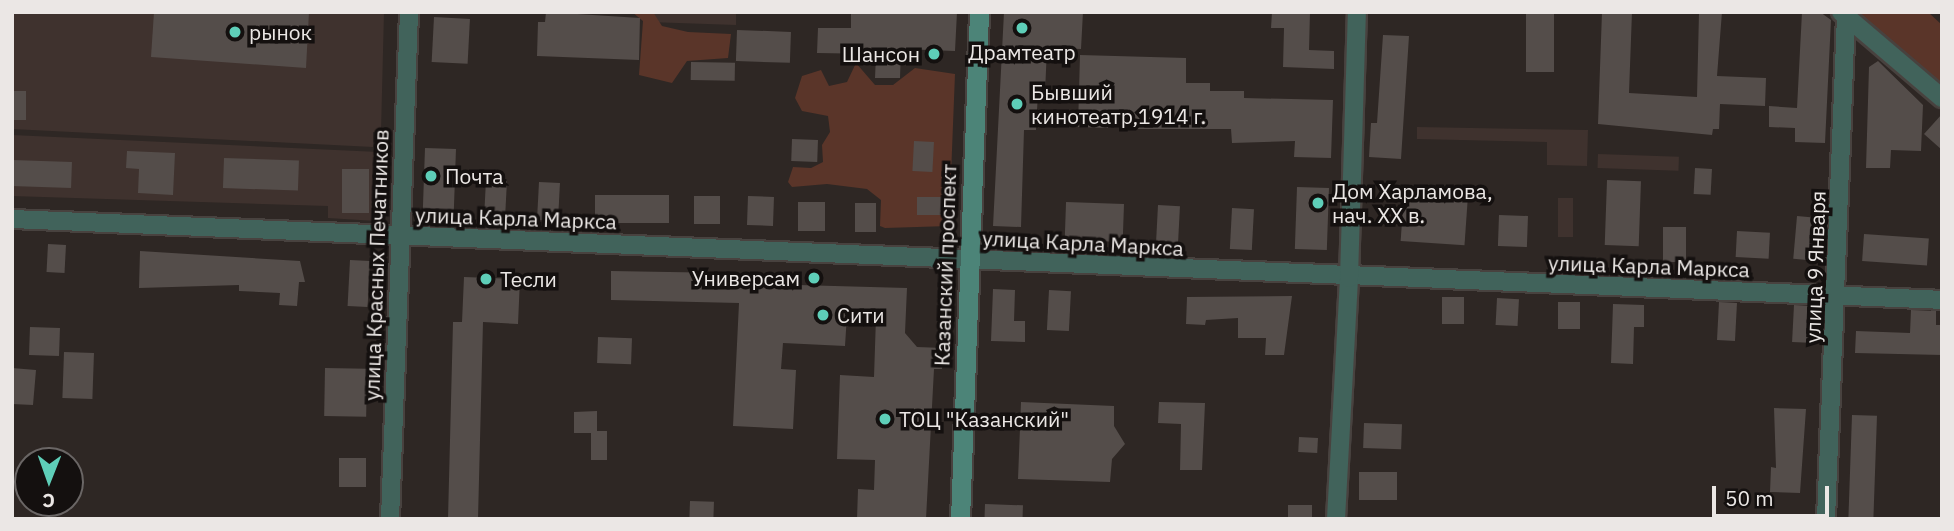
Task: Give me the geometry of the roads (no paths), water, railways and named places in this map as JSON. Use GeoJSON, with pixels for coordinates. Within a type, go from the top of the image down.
{"type":"FeatureCollection","features":[{"type":"Feature","properties":{"kind":"main road","name":"Казанский проспект"},"geometry":{"type":"LineString","coordinates":[[960,519],[967,261],[979,12]]}},
{"type":"Feature","properties":{"kind":"street","name":"улица Красных Печатников"},"geometry":{"type":"LineString","coordinates":[[390,519],[409,12]]}},
{"type":"Feature","properties":{"kind":"street"},"geometry":{"type":"LineString","coordinates":[[1336,519],[1349,278],[1357,12]]}},
{"type":"Feature","properties":{"kind":"street"},"geometry":{"type":"LineString","coordinates":[[1844,15],[1942,98]]}},
{"type":"Feature","properties":{"kind":"street","name":"улица 9 Января"},"geometry":{"type":"LineString","coordinates":[[1826,519],[1837,295],[1844,15]]}},
{"type":"Feature","properties":{"kind":"street","name":"улица Карла Маркса"},"geometry":{"type":"LineString","coordinates":[[12,219],[1349,278],[1942,300]]}},
{"type":"Feature","properties":{"kind":"place","name":"Драмтеатр"},"geometry":{"type":"Point","coordinates":[1022,28]}},
{"type":"Feature","properties":{"kind":"place","name":"рынок"},"geometry":{"type":"Point","coordinates":[235,32]}},
{"type":"Feature","properties":{"kind":"place","name":"Шансон"},"geometry":{"type":"Point","coordinates":[934,54]}},
{"type":"Feature","properties":{"kind":"place","name":"Бывший кинотеатр,1914 г."},"geometry":{"type":"Point","coordinates":[1017,104]}},
{"type":"Feature","properties":{"kind":"place","name":"Почта"},"geometry":{"type":"Point","coordinates":[431,176]}},
{"type":"Feature","properties":{"kind":"place","name":"Дом Харламова, нач. XX в."},"geometry":{"type":"Point","coordinates":[1318,203]}},
{"type":"Feature","properties":{"kind":"place","name":"Универсам"},"geometry":{"type":"Point","coordinates":[814,278]}},
{"type":"Feature","properties":{"kind":"place","name":"Тесли"},"geometry":{"type":"Point","coordinates":[486,279]}},
{"type":"Feature","properties":{"kind":"place","name":"Сити"},"geometry":{"type":"Point","coordinates":[823,315]}},
{"type":"Feature","properties":{"kind":"place","name":"ТОЦ \"Казанский\""},"geometry":{"type":"Point","coordinates":[885,419]}}]}
